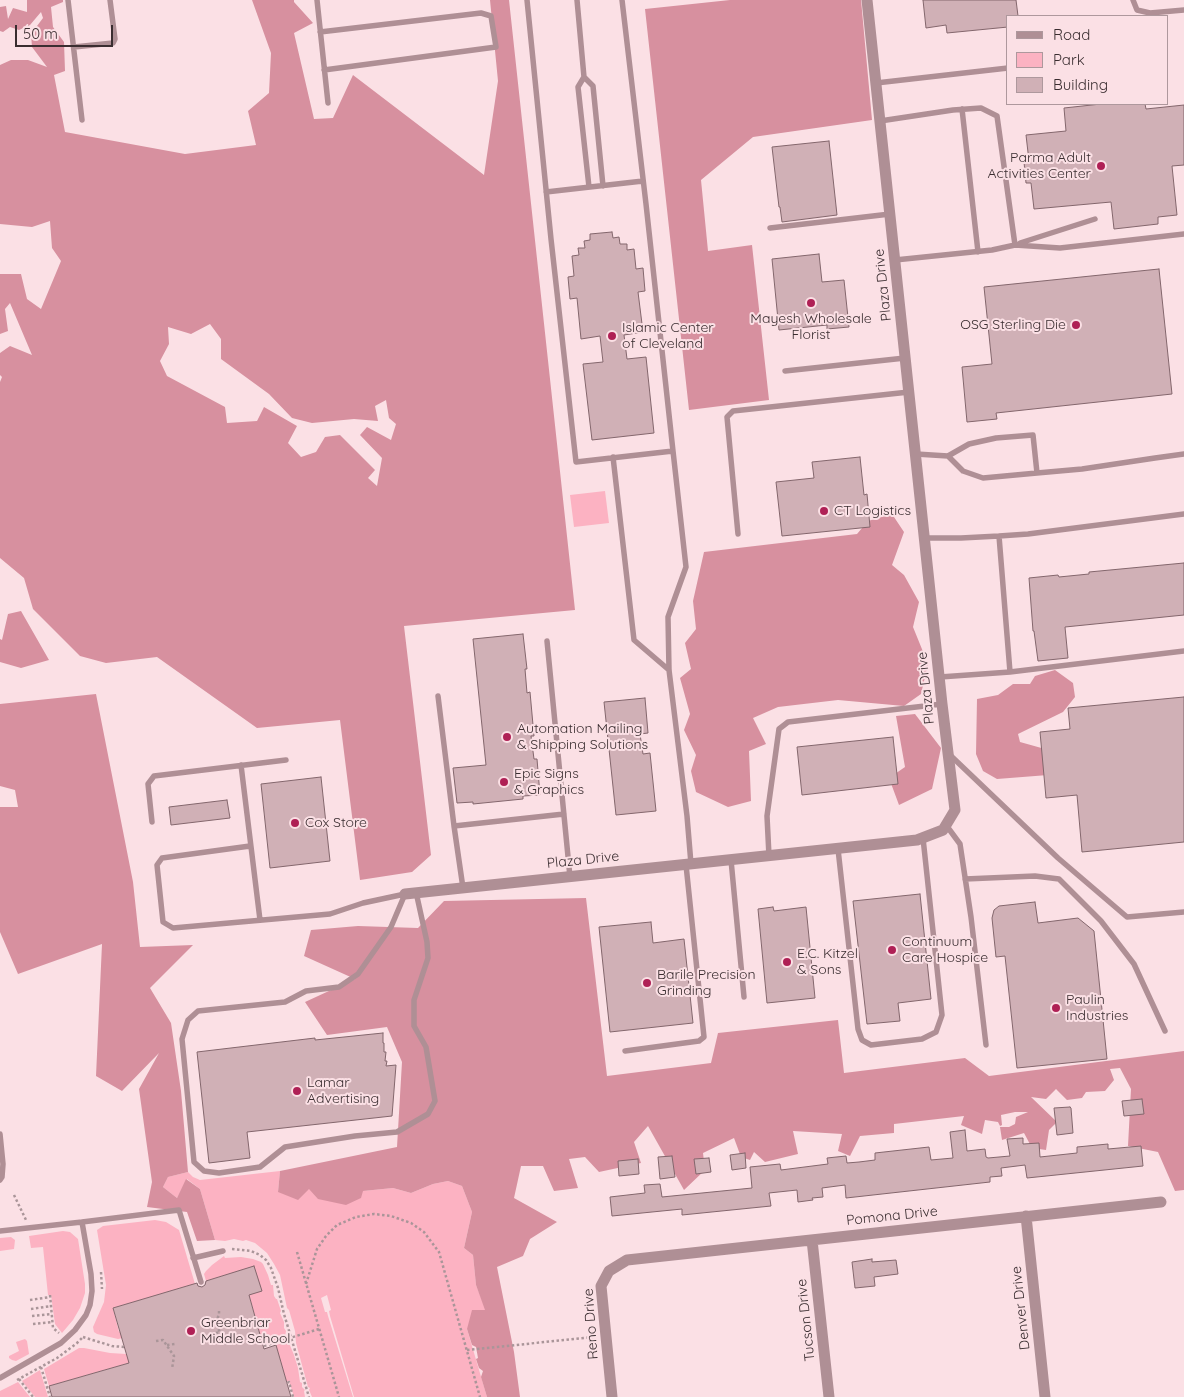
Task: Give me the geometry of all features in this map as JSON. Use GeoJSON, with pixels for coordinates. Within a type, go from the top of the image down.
{"type":"FeatureCollection","features":[{"type":"Feature","properties":{"kind":"street","name":"Plaza Drive"},"geometry":{"type":"LineString","coordinates":[[410,893],[917,840],[943,830],[955,810],[867,0]]}},
{"type":"Feature","properties":{"kind":"street","name":"Pomona Drive"},"geometry":{"type":"LineString","coordinates":[[627,1260],[1160,1202]]}},
{"type":"Feature","properties":{"kind":"street","name":"Denver Drive"},"geometry":{"type":"LineString","coordinates":[[1026,1216],[1045,1397]]}},
{"type":"Feature","properties":{"kind":"street","name":"Tucson Drive"},"geometry":{"type":"LineString","coordinates":[[812,1240],[829,1397]]}},
{"type":"Feature","properties":{"kind":"street","name":"Reno Drive"},"geometry":{"type":"LineString","coordinates":[[612,1397],[601,1286],[609,1271],[627,1260]]}},
{"type":"Feature","properties":{"kind":"lane"},"geometry":{"type":"LineString","coordinates":[[68,0],[82,120]]}},
{"type":"Feature","properties":{"kind":"lane"},"geometry":{"type":"LineString","coordinates":[[74,47],[113,43],[115,39],[110,0]]}},
{"type":"Feature","properties":{"kind":"lane"},"geometry":{"type":"LineString","coordinates":[[317,0],[328,103]]}},
{"type":"Feature","properties":{"kind":"lane"},"geometry":{"type":"LineString","coordinates":[[526,0],[576,462],[673,451]]}},
{"type":"Feature","properties":{"kind":"lane"},"geometry":{"type":"LineString","coordinates":[[577,0],[584,77],[578,87],[589,187]]}},
{"type":"Feature","properties":{"kind":"lane"},"geometry":{"type":"LineString","coordinates":[[622,0],[644,181],[686,567],[668,617],[669,670],[686,816],[688,865],[704,1037],[699,1041],[625,1051]]}},
{"type":"Feature","properties":{"kind":"lane"},"geometry":{"type":"LineString","coordinates":[[1133,0],[1137,10],[1150,13],[1184,10]]}},
{"type":"Feature","properties":{"kind":"lane"},"geometry":{"type":"LineString","coordinates":[[320,32],[481,13],[491,16],[496,46],[324,70]]}},
{"type":"Feature","properties":{"kind":"lane"},"geometry":{"type":"LineString","coordinates":[[876,83],[1006,68]]}},
{"type":"Feature","properties":{"kind":"lane"},"geometry":{"type":"LineString","coordinates":[[584,77],[593,86],[603,186]]}},
{"type":"Feature","properties":{"kind":"lane"},"geometry":{"type":"LineString","coordinates":[[880,121],[981,108],[997,116],[1015,245]]}},
{"type":"Feature","properties":{"kind":"lane"},"geometry":{"type":"LineString","coordinates":[[962,109],[978,252]]}},
{"type":"Feature","properties":{"kind":"lane"},"geometry":{"type":"LineString","coordinates":[[546,192],[644,181]]}},
{"type":"Feature","properties":{"kind":"lane"},"geometry":{"type":"LineString","coordinates":[[770,228],[890,214]]}},
{"type":"Feature","properties":{"kind":"lane"},"geometry":{"type":"LineString","coordinates":[[895,260],[992,250],[1015,245],[1095,219]]}},
{"type":"Feature","properties":{"kind":"lane"},"geometry":{"type":"LineString","coordinates":[[1015,245],[1060,248],[1184,234]]}},
{"type":"Feature","properties":{"kind":"lane"},"geometry":{"type":"LineString","coordinates":[[785,371],[906,358]]}},
{"type":"Feature","properties":{"kind":"lane"},"geometry":{"type":"LineString","coordinates":[[738,534],[727,417],[733,411],[909,392]]}},
{"type":"Feature","properties":{"kind":"lane"},"geometry":{"type":"LineString","coordinates":[[916,454],[948,456],[969,444],[996,438],[1033,435],[1037,473]]}},
{"type":"Feature","properties":{"kind":"lane"},"geometry":{"type":"LineString","coordinates":[[948,456],[964,471],[983,478],[1082,469],[1184,454]]}},
{"type":"Feature","properties":{"kind":"lane"},"geometry":{"type":"LineString","coordinates":[[613,458],[634,640],[669,670]]}},
{"type":"Feature","properties":{"kind":"lane"},"geometry":{"type":"LineString","coordinates":[[925,538],[1028,534],[1184,514]]}},
{"type":"Feature","properties":{"kind":"lane"},"geometry":{"type":"LineString","coordinates":[[999,536],[1010,672]]}},
{"type":"Feature","properties":{"kind":"lane"},"geometry":{"type":"LineString","coordinates":[[547,640],[570,877]]}},
{"type":"Feature","properties":{"kind":"lane"},"geometry":{"type":"LineString","coordinates":[[940,677],[1010,672],[1184,651]]}},
{"type":"Feature","properties":{"kind":"lane"},"geometry":{"type":"LineString","coordinates":[[438,696],[463,888]]}},
{"type":"Feature","properties":{"kind":"lane"},"geometry":{"type":"LineString","coordinates":[[769,856],[767,816],[778,729],[788,722],[942,704]]}},
{"type":"Feature","properties":{"kind":"lane"},"geometry":{"type":"LineString","coordinates":[[949,754],[1058,858],[1127,918],[1184,912]]}},
{"type":"Feature","properties":{"kind":"lane"},"geometry":{"type":"LineString","coordinates":[[152,822],[148,784],[154,776],[286,760]]}},
{"type":"Feature","properties":{"kind":"lane"},"geometry":{"type":"LineString","coordinates":[[241,765],[260,920]]}},
{"type":"Feature","properties":{"kind":"lane"},"geometry":{"type":"LineString","coordinates":[[454,826],[564,814]]}},
{"type":"Feature","properties":{"kind":"lane"},"geometry":{"type":"LineString","coordinates":[[946,825],[960,844],[986,1045]]}},
{"type":"Feature","properties":{"kind":"lane"},"geometry":{"type":"LineString","coordinates":[[838,849],[858,1029],[862,1040],[871,1045],[922,1039],[936,1032],[942,1015],[923,838]]}},
{"type":"Feature","properties":{"kind":"lane"},"geometry":{"type":"LineString","coordinates":[[250,846],[162,858],[157,865],[163,922],[174,928],[330,914],[363,903],[410,893]]}},
{"type":"Feature","properties":{"kind":"lane"},"geometry":{"type":"LineString","coordinates":[[730,860],[744,997]]}},
{"type":"Feature","properties":{"kind":"lane"},"geometry":{"type":"LineString","coordinates":[[965,879],[1035,876],[1059,879],[1101,922],[1134,964],[1165,1030]]}},
{"type":"Feature","properties":{"kind":"lane"},"geometry":{"type":"LineString","coordinates":[[410,893],[427,942],[428,958],[414,1000],[414,1026],[426,1047],[434,1101],[428,1114],[397,1132],[285,1147],[260,1167],[219,1173],[204,1171],[194,1162],[182,1039],[188,1020],[198,1011],[285,1002],[306,991],[339,987],[358,974],[391,927],[410,893]]}},
{"type":"Feature","properties":{"kind":"lane"},"geometry":{"type":"LineString","coordinates":[[0,1134],[3,1164],[0,1180]]}},
{"type":"Feature","properties":{"kind":"lane"},"geometry":{"type":"LineString","coordinates":[[0,1231],[179,1210],[201,1282]]}},
{"type":"Feature","properties":{"kind":"lane"},"geometry":{"type":"LineString","coordinates":[[0,1378],[61,1343],[75,1330],[86,1315],[90,1305],[92,1274],[82,1222]]}},
{"type":"Feature","properties":{"kind":"lane"},"geometry":{"type":"LineString","coordinates":[[193,1258],[223,1250]]}},
{"type":"Feature","properties":{"kind":"path"},"geometry":{"type":"LineString","coordinates":[[14,1194],[27,1220]]}},
{"type":"Feature","properties":{"kind":"path"},"geometry":{"type":"LineString","coordinates":[[306,1284],[317,1249],[337,1225],[356,1217],[374,1214],[391,1216],[411,1223],[424,1232],[439,1252],[480,1397]]}},
{"type":"Feature","properties":{"kind":"path"},"geometry":{"type":"LineString","coordinates":[[223,1250],[235,1248],[251,1251],[266,1260],[271,1268],[309,1397]]}},
{"type":"Feature","properties":{"kind":"path"},"geometry":{"type":"LineString","coordinates":[[296,1252],[339,1397]]}},
{"type":"Feature","properties":{"kind":"path"},"geometry":{"type":"LineString","coordinates":[[30,1300],[50,1296],[53,1328],[60,1334]]}},
{"type":"Feature","properties":{"kind":"path"},"geometry":{"type":"LineString","coordinates":[[31,1308],[51,1306]]}},
{"type":"Feature","properties":{"kind":"path"},"geometry":{"type":"LineString","coordinates":[[219,1311],[215,1323],[227,1345]]}},
{"type":"Feature","properties":{"kind":"path"},"geometry":{"type":"LineString","coordinates":[[32,1316],[52,1314]]}},
{"type":"Feature","properties":{"kind":"path"},"geometry":{"type":"LineString","coordinates":[[33,1324],[52,1322]]}},
{"type":"Feature","properties":{"kind":"path"},"geometry":{"type":"LineString","coordinates":[[264,1346],[319,1329]]}},
{"type":"Feature","properties":{"kind":"path"},"geometry":{"type":"LineString","coordinates":[[211,1334],[220,1332]]}},
{"type":"Feature","properties":{"kind":"path"},"geometry":{"type":"LineString","coordinates":[[467,1350],[606,1336]]}},
{"type":"Feature","properties":{"kind":"path"},"geometry":{"type":"LineString","coordinates":[[82,1337],[112,1346],[124,1347]]}},
{"type":"Feature","properties":{"kind":"path"},"geometry":{"type":"LineString","coordinates":[[156,1341],[163,1340],[174,1356],[172,1369]]}},
{"type":"Feature","properties":{"kind":"path"},"geometry":{"type":"LineString","coordinates":[[167,1345],[175,1344]]}},
{"type":"Feature","properties":{"kind":"path"},"geometry":{"type":"LineString","coordinates":[[41,1367],[50,1397]]}},
{"type":"Feature","properties":{"kind":"path"},"geometry":{"type":"LineString","coordinates":[[19,1379],[32,1397]]}},
{"type":"Feature","properties":{"kind":"path"},"geometry":{"type":"LineString","coordinates":[[287,1383],[289,1382],[293,1397]]}},
{"type":"Feature","properties":{"kind":"green space"},"geometry":{"type":"Polygon","coordinates":[[[605,491],[609,523],[574,527],[570,495],[605,491]]]}},
{"type":"Feature","properties":{"kind":"green space"},"geometry":{"type":"Polygon","coordinates":[[[280,1171],[278,1192],[309,1189],[363,1191],[393,1188],[411,1193],[433,1184],[448,1181],[462,1186],[472,1212],[464,1248],[473,1255],[476,1285],[486,1310],[467,1329],[487,1397],[354,1397],[330,1316],[329,1311],[331,1310],[327,1295],[321,1298],[353,1397],[312,1397],[296,1343],[295,1331],[287,1308],[280,1275],[267,1253],[255,1243],[246,1240],[215,1240],[200,1189],[187,1179],[177,1198],[163,1187],[168,1177],[188,1172],[200,1180],[280,1171]]]}},
{"type":"Feature","properties":{"kind":"green space"},"geometry":{"type":"Polygon","coordinates":[[[155,1220],[166,1222],[179,1230],[195,1284],[113,1308],[119,1332],[126,1330],[132,1336],[118,1339],[97,1334],[94,1332],[93,1327],[104,1302],[106,1285],[97,1230],[103,1226],[155,1220]]]}},
{"type":"Feature","properties":{"kind":"green space"},"geometry":{"type":"Polygon","coordinates":[[[63,1231],[70,1232],[78,1239],[85,1293],[80,1308],[62,1333],[55,1324],[51,1295],[48,1295],[43,1247],[31,1248],[29,1236],[63,1231]]]}},
{"type":"Feature","properties":{"kind":"green space"},"geometry":{"type":"Polygon","coordinates":[[[11,1237],[15,1240],[14,1249],[0,1251],[0,1238],[11,1237]]]}},
{"type":"Feature","properties":{"kind":"green space"},"geometry":{"type":"Polygon","coordinates":[[[224,1256],[225,1258],[241,1257],[253,1259],[263,1264],[271,1285],[273,1285],[274,1296],[281,1311],[286,1331],[285,1337],[263,1344],[249,1295],[254,1267],[206,1281],[204,1274],[206,1271],[224,1256]]]}},
{"type":"Feature","properties":{"kind":"green space"},"geometry":{"type":"Polygon","coordinates":[[[25,1339],[29,1354],[16,1361],[9,1358],[9,1356],[19,1351],[16,1342],[25,1339]]]}},
{"type":"Feature","properties":{"kind":"green space"},"geometry":{"type":"Polygon","coordinates":[[[289,1343],[294,1355],[300,1382],[305,1390],[305,1397],[294,1397],[289,1381],[286,1382],[276,1345],[289,1343]]]}},
{"type":"Feature","properties":{"kind":"green space"},"geometry":{"type":"Polygon","coordinates":[[[79,1348],[126,1354],[139,1360],[49,1386],[44,1369],[79,1348]]]}},
{"type":"Feature","properties":{"kind":"green space"},"geometry":{"type":"Polygon","coordinates":[[[40,1370],[48,1397],[35,1397],[22,1381],[40,1370]]]}},
{"type":"Feature","properties":{"kind":"green space"},"geometry":{"type":"Polygon","coordinates":[[[18,1382],[30,1397],[0,1397],[0,1391],[18,1382]]]}},
{"type":"Feature","properties":{"kind":"shaded area"},"geometry":{"type":"Polygon","coordinates":[[[27,0],[63,0],[63,2],[51,7],[53,27],[64,42],[65,71],[54,75],[65,132],[185,154],[256,145],[248,111],[269,93],[271,53],[252,0],[294,0],[313,23],[294,33],[314,119],[333,118],[353,75],[484,175],[498,81],[490,0],[509,0],[575,610],[404,626],[431,855],[412,872],[360,880],[340,720],[257,728],[157,657],[106,663],[80,656],[33,609],[24,578],[0,558],[0,382],[2,377],[0,375],[0,353],[10,346],[32,355],[10,303],[5,309],[8,331],[0,334],[0,274],[21,274],[27,299],[41,309],[61,261],[52,248],[50,221],[32,227],[0,224],[0,65],[11,60],[28,60],[47,67],[32,47],[31,34],[43,18],[41,12],[30,25],[19,30],[10,27],[3,32],[0,31],[0,7],[6,6],[8,19],[13,8],[27,12],[27,0]],[[210,324],[191,334],[168,327],[169,344],[160,361],[167,376],[225,407],[227,423],[257,421],[264,407],[297,426],[288,443],[301,457],[316,452],[325,437],[340,435],[375,470],[368,478],[377,486],[382,458],[360,435],[367,427],[391,440],[396,424],[389,418],[386,400],[375,406],[378,421],[354,419],[312,423],[292,418],[269,394],[221,359],[221,339],[210,324]]]}},
{"type":"Feature","properties":{"kind":"shaded area"},"geometry":{"type":"Polygon","coordinates":[[[730,0],[861,0],[872,120],[753,137],[701,180],[708,251],[752,245],[769,400],[689,410],[645,9],[730,0]]]}},
{"type":"Feature","properties":{"kind":"shaded area"},"geometry":{"type":"Polygon","coordinates":[[[892,514],[904,532],[892,565],[904,575],[919,602],[913,627],[928,664],[921,694],[904,706],[838,700],[778,707],[753,718],[766,744],[749,751],[751,801],[728,807],[696,792],[691,771],[696,755],[684,730],[690,714],[680,678],[691,669],[685,643],[696,629],[693,601],[704,552],[857,534],[868,521],[892,514]]]}},
{"type":"Feature","properties":{"kind":"shaded area"},"geometry":{"type":"Polygon","coordinates":[[[21,611],[49,660],[21,668],[0,662],[0,639],[2,640],[8,614],[21,611]]]}},
{"type":"Feature","properties":{"kind":"shaded area"},"geometry":{"type":"Polygon","coordinates":[[[1055,670],[1073,683],[1075,697],[1063,712],[1018,734],[1020,742],[1045,749],[1048,775],[997,779],[983,771],[976,754],[977,699],[998,695],[1013,684],[1030,684],[1035,676],[1055,670]]]}},
{"type":"Feature","properties":{"kind":"shaded area"},"geometry":{"type":"Polygon","coordinates":[[[96,694],[133,882],[140,947],[193,945],[150,988],[171,1023],[181,1091],[188,1172],[168,1177],[163,1187],[177,1198],[186,1179],[200,1189],[215,1240],[197,1241],[187,1212],[147,1207],[152,1182],[139,1089],[159,1053],[122,1091],[96,1076],[102,944],[18,974],[0,932],[0,807],[18,807],[15,790],[0,786],[0,704],[96,694]]]}},
{"type":"Feature","properties":{"kind":"shaded area"},"geometry":{"type":"Polygon","coordinates":[[[915,714],[941,748],[932,789],[899,805],[889,778],[905,767],[896,716],[915,714]]]}},
{"type":"Feature","properties":{"kind":"shaded area"},"geometry":{"type":"Polygon","coordinates":[[[586,898],[607,1076],[711,1063],[718,1033],[838,1020],[844,1073],[965,1058],[989,1076],[1184,1051],[1184,1190],[1175,1191],[1158,1152],[1128,1146],[1131,1089],[1120,1068],[1110,1069],[1114,1080],[1105,1091],[1086,1092],[1082,1098],[1067,1100],[1056,1089],[1046,1099],[1031,1097],[1057,1122],[1049,1130],[1046,1150],[1032,1148],[1024,1133],[1002,1140],[1000,1127],[1009,1127],[1015,1124],[1016,1117],[1028,1112],[1001,1115],[1002,1125],[1000,1126],[998,1122],[985,1120],[982,1134],[961,1125],[964,1116],[894,1124],[894,1133],[860,1136],[850,1156],[838,1151],[842,1134],[793,1131],[798,1154],[765,1162],[754,1152],[750,1160],[741,1157],[734,1138],[703,1153],[705,1170],[684,1190],[648,1126],[634,1142],[641,1163],[599,1172],[585,1157],[569,1159],[578,1188],[554,1191],[543,1166],[521,1166],[514,1198],[557,1222],[530,1239],[523,1256],[497,1267],[514,1352],[520,1397],[487,1397],[481,1377],[483,1371],[479,1368],[476,1359],[478,1358],[476,1347],[472,1345],[467,1329],[472,1310],[485,1310],[476,1285],[473,1255],[464,1248],[472,1212],[462,1186],[448,1181],[433,1184],[411,1193],[393,1188],[363,1191],[361,1198],[346,1205],[318,1199],[309,1189],[298,1200],[278,1192],[280,1171],[397,1147],[402,1062],[387,1027],[327,1035],[305,1002],[355,979],[304,956],[311,930],[358,926],[418,928],[444,901],[586,898]]]}},
{"type":"Feature","properties":{"kind":"building"},"geometry":{"type":"Polygon","coordinates":[[[923,0],[1016,0],[1018,15],[1006,15],[1006,27],[947,33],[946,25],[926,28],[923,0]]]}},
{"type":"Feature","properties":{"kind":"building","name":"Parma Adult Activities Center"},"geometry":{"type":"Polygon","coordinates":[[[1092,105],[1145,105],[1146,109],[1184,105],[1184,165],[1172,166],[1177,215],[1158,217],[1158,224],[1114,229],[1111,202],[1034,209],[1031,183],[1026,183],[1024,162],[1029,161],[1026,135],[1066,131],[1064,108],[1092,105]]]}},
{"type":"Feature","properties":{"kind":"building"},"geometry":{"type":"Polygon","coordinates":[[[829,141],[837,215],[782,222],[772,147],[829,141]]]}},
{"type":"Feature","properties":{"kind":"building","name":"Islamic Center of Cleveland"},"geometry":{"type":"Polygon","coordinates":[[[612,232],[613,238],[619,237],[620,244],[627,244],[627,250],[634,249],[636,269],[643,268],[645,291],[638,292],[643,332],[624,335],[627,359],[646,357],[654,433],[592,440],[583,364],[603,362],[600,336],[581,339],[577,298],[570,299],[568,277],[574,276],[572,256],[579,255],[578,248],[585,248],[584,241],[590,240],[590,234],[612,232]]]}},
{"type":"Feature","properties":{"kind":"building","name":"Mayesh Wholesale Florist"},"geometry":{"type":"Polygon","coordinates":[[[819,254],[822,282],[844,280],[849,327],[827,329],[827,325],[779,330],[772,259],[819,254]]]}},
{"type":"Feature","properties":{"kind":"building","name":"OSG Sterling Die"},"geometry":{"type":"Polygon","coordinates":[[[1159,269],[1172,394],[996,413],[997,419],[967,422],[962,367],[992,364],[984,287],[1159,269]]]}},
{"type":"Feature","properties":{"kind":"building","name":"CT Logistics"},"geometry":{"type":"Polygon","coordinates":[[[860,457],[864,495],[867,494],[870,527],[782,536],[776,482],[814,478],[812,462],[860,457]]]}},
{"type":"Feature","properties":{"kind":"building"},"geometry":{"type":"Polygon","coordinates":[[[1184,563],[1184,615],[1065,627],[1068,658],[1038,661],[1033,631],[1029,578],[1058,575],[1059,577],[1089,574],[1089,572],[1184,563]]]}},
{"type":"Feature","properties":{"kind":"building"},"geometry":{"type":"Polygon","coordinates":[[[523,634],[527,669],[525,669],[527,693],[530,692],[534,736],[531,736],[534,759],[537,759],[540,795],[523,796],[523,799],[473,804],[473,802],[457,803],[453,768],[486,765],[473,639],[523,634]]]}},
{"type":"Feature","properties":{"kind":"building"},"geometry":{"type":"Polygon","coordinates":[[[1184,697],[1184,842],[1082,852],[1077,795],[1046,798],[1040,732],[1070,729],[1068,708],[1184,697]]]}},
{"type":"Feature","properties":{"kind":"building"},"geometry":{"type":"Polygon","coordinates":[[[645,698],[648,733],[640,734],[643,754],[650,753],[656,811],[616,815],[604,702],[645,698]]]}},
{"type":"Feature","properties":{"kind":"building"},"geometry":{"type":"Polygon","coordinates":[[[893,737],[898,784],[802,795],[797,747],[893,737]]]}},
{"type":"Feature","properties":{"kind":"building","name":"Cox Store"},"geometry":{"type":"Polygon","coordinates":[[[321,777],[330,861],[270,868],[261,784],[321,777]]]}},
{"type":"Feature","properties":{"kind":"building"},"geometry":{"type":"Polygon","coordinates":[[[227,800],[230,818],[171,825],[169,807],[227,800]]]}},
{"type":"Feature","properties":{"kind":"building","name":"Continuum Care Hospice"},"geometry":{"type":"Polygon","coordinates":[[[920,894],[931,999],[898,1003],[900,1021],[867,1024],[853,901],[920,894]]]}},
{"type":"Feature","properties":{"kind":"building","name":"Paulin Industries"},"geometry":{"type":"Polygon","coordinates":[[[1035,902],[1038,923],[1078,918],[1094,931],[1107,1059],[1017,1068],[1005,956],[996,957],[992,918],[994,910],[999,906],[1035,902]]]}},
{"type":"Feature","properties":{"kind":"building","name":"E.C. Kitzel & Sons"},"geometry":{"type":"Polygon","coordinates":[[[773,907],[774,911],[806,907],[815,998],[767,1003],[758,909],[773,907]]]}},
{"type":"Feature","properties":{"kind":"building","name":"Barile Precision Grinding"},"geometry":{"type":"Polygon","coordinates":[[[651,922],[653,943],[684,939],[693,1023],[610,1032],[599,927],[651,922]]]}},
{"type":"Feature","properties":{"kind":"building","name":"Lamar Advertising"},"geometry":{"type":"Polygon","coordinates":[[[383,1033],[386,1066],[396,1065],[392,1116],[247,1132],[250,1158],[209,1163],[197,1052],[315,1038],[315,1040],[383,1033]]]}},
{"type":"Feature","properties":{"kind":"building"},"geometry":{"type":"Polygon","coordinates":[[[1142,1099],[1144,1114],[1124,1116],[1122,1101],[1142,1099]]]}},
{"type":"Feature","properties":{"kind":"building"},"geometry":{"type":"Polygon","coordinates":[[[1070,1107],[1073,1133],[1057,1135],[1054,1108],[1070,1107]]]}},
{"type":"Feature","properties":{"kind":"building"},"geometry":{"type":"Polygon","coordinates":[[[965,1130],[967,1151],[985,1149],[986,1157],[988,1158],[1010,1156],[1007,1139],[1023,1138],[1023,1144],[1039,1143],[1040,1157],[1077,1153],[1077,1147],[1108,1144],[1108,1149],[1141,1146],[1143,1166],[1027,1178],[1025,1165],[1001,1168],[1002,1176],[990,1177],[990,1182],[846,1198],[845,1185],[822,1188],[823,1197],[798,1202],[797,1190],[769,1193],[771,1206],[682,1215],[682,1209],[612,1216],[610,1197],[645,1193],[644,1185],[660,1184],[662,1197],[752,1188],[750,1167],[780,1164],[781,1170],[828,1164],[827,1158],[846,1156],[847,1163],[859,1162],[875,1160],[875,1153],[929,1147],[931,1160],[953,1158],[950,1132],[965,1130]]]}},
{"type":"Feature","properties":{"kind":"building"},"geometry":{"type":"Polygon","coordinates":[[[745,1153],[746,1168],[732,1170],[730,1155],[745,1153]]]}},
{"type":"Feature","properties":{"kind":"building"},"geometry":{"type":"Polygon","coordinates":[[[672,1156],[675,1177],[660,1179],[658,1157],[672,1156]]]}},
{"type":"Feature","properties":{"kind":"building"},"geometry":{"type":"Polygon","coordinates":[[[709,1158],[711,1172],[696,1174],[694,1159],[709,1158]]]}},
{"type":"Feature","properties":{"kind":"building"},"geometry":{"type":"Polygon","coordinates":[[[638,1159],[639,1174],[619,1176],[618,1161],[638,1159]]]}},
{"type":"Feature","properties":{"kind":"building"},"geometry":{"type":"Polygon","coordinates":[[[872,1259],[872,1262],[896,1260],[898,1274],[874,1277],[875,1286],[855,1288],[852,1262],[872,1259]]]}},
{"type":"Feature","properties":{"kind":"building","name":"Greenbriar Middle School"},"geometry":{"type":"Polygon","coordinates":[[[254,1266],[262,1291],[249,1295],[264,1349],[276,1345],[291,1397],[52,1397],[49,1386],[129,1363],[113,1308],[197,1283],[198,1286],[202,1287],[206,1281],[254,1266]]]}},
{"type":"Feature","properties":{"kind":"place","name":"Parma Adult Activities Center"},"geometry":{"type":"Point","coordinates":[1101,166]}},
{"type":"Feature","properties":{"kind":"place","name":"Mayesh Wholesale Florist"},"geometry":{"type":"Point","coordinates":[811,303]}},
{"type":"Feature","properties":{"kind":"place","name":"OSG Sterling Die"},"geometry":{"type":"Point","coordinates":[1076,325]}},
{"type":"Feature","properties":{"kind":"place","name":"Islamic Center of Cleveland"},"geometry":{"type":"Point","coordinates":[612,336]}},
{"type":"Feature","properties":{"kind":"place","name":"CT Logistics"},"geometry":{"type":"Point","coordinates":[824,511]}},
{"type":"Feature","properties":{"kind":"place","name":"Automation Mailing & Shipping Solutions"},"geometry":{"type":"Point","coordinates":[507,737]}},
{"type":"Feature","properties":{"kind":"place","name":"Epic Signs & Graphics"},"geometry":{"type":"Point","coordinates":[504,782]}},
{"type":"Feature","properties":{"kind":"place","name":"Cox Store"},"geometry":{"type":"Point","coordinates":[295,823]}},
{"type":"Feature","properties":{"kind":"place","name":"Continuum Care Hospice"},"geometry":{"type":"Point","coordinates":[892,950]}},
{"type":"Feature","properties":{"kind":"place","name":"E.C. Kitzel & Sons"},"geometry":{"type":"Point","coordinates":[787,962]}},
{"type":"Feature","properties":{"kind":"place","name":"Barile Precision Grinding"},"geometry":{"type":"Point","coordinates":[647,983]}},
{"type":"Feature","properties":{"kind":"place","name":"Paulin Industries"},"geometry":{"type":"Point","coordinates":[1056,1008]}},
{"type":"Feature","properties":{"kind":"place","name":"Lamar Advertising"},"geometry":{"type":"Point","coordinates":[297,1091]}},
{"type":"Feature","properties":{"kind":"place","name":"Greenbriar Middle School"},"geometry":{"type":"Point","coordinates":[191,1331]}}]}
